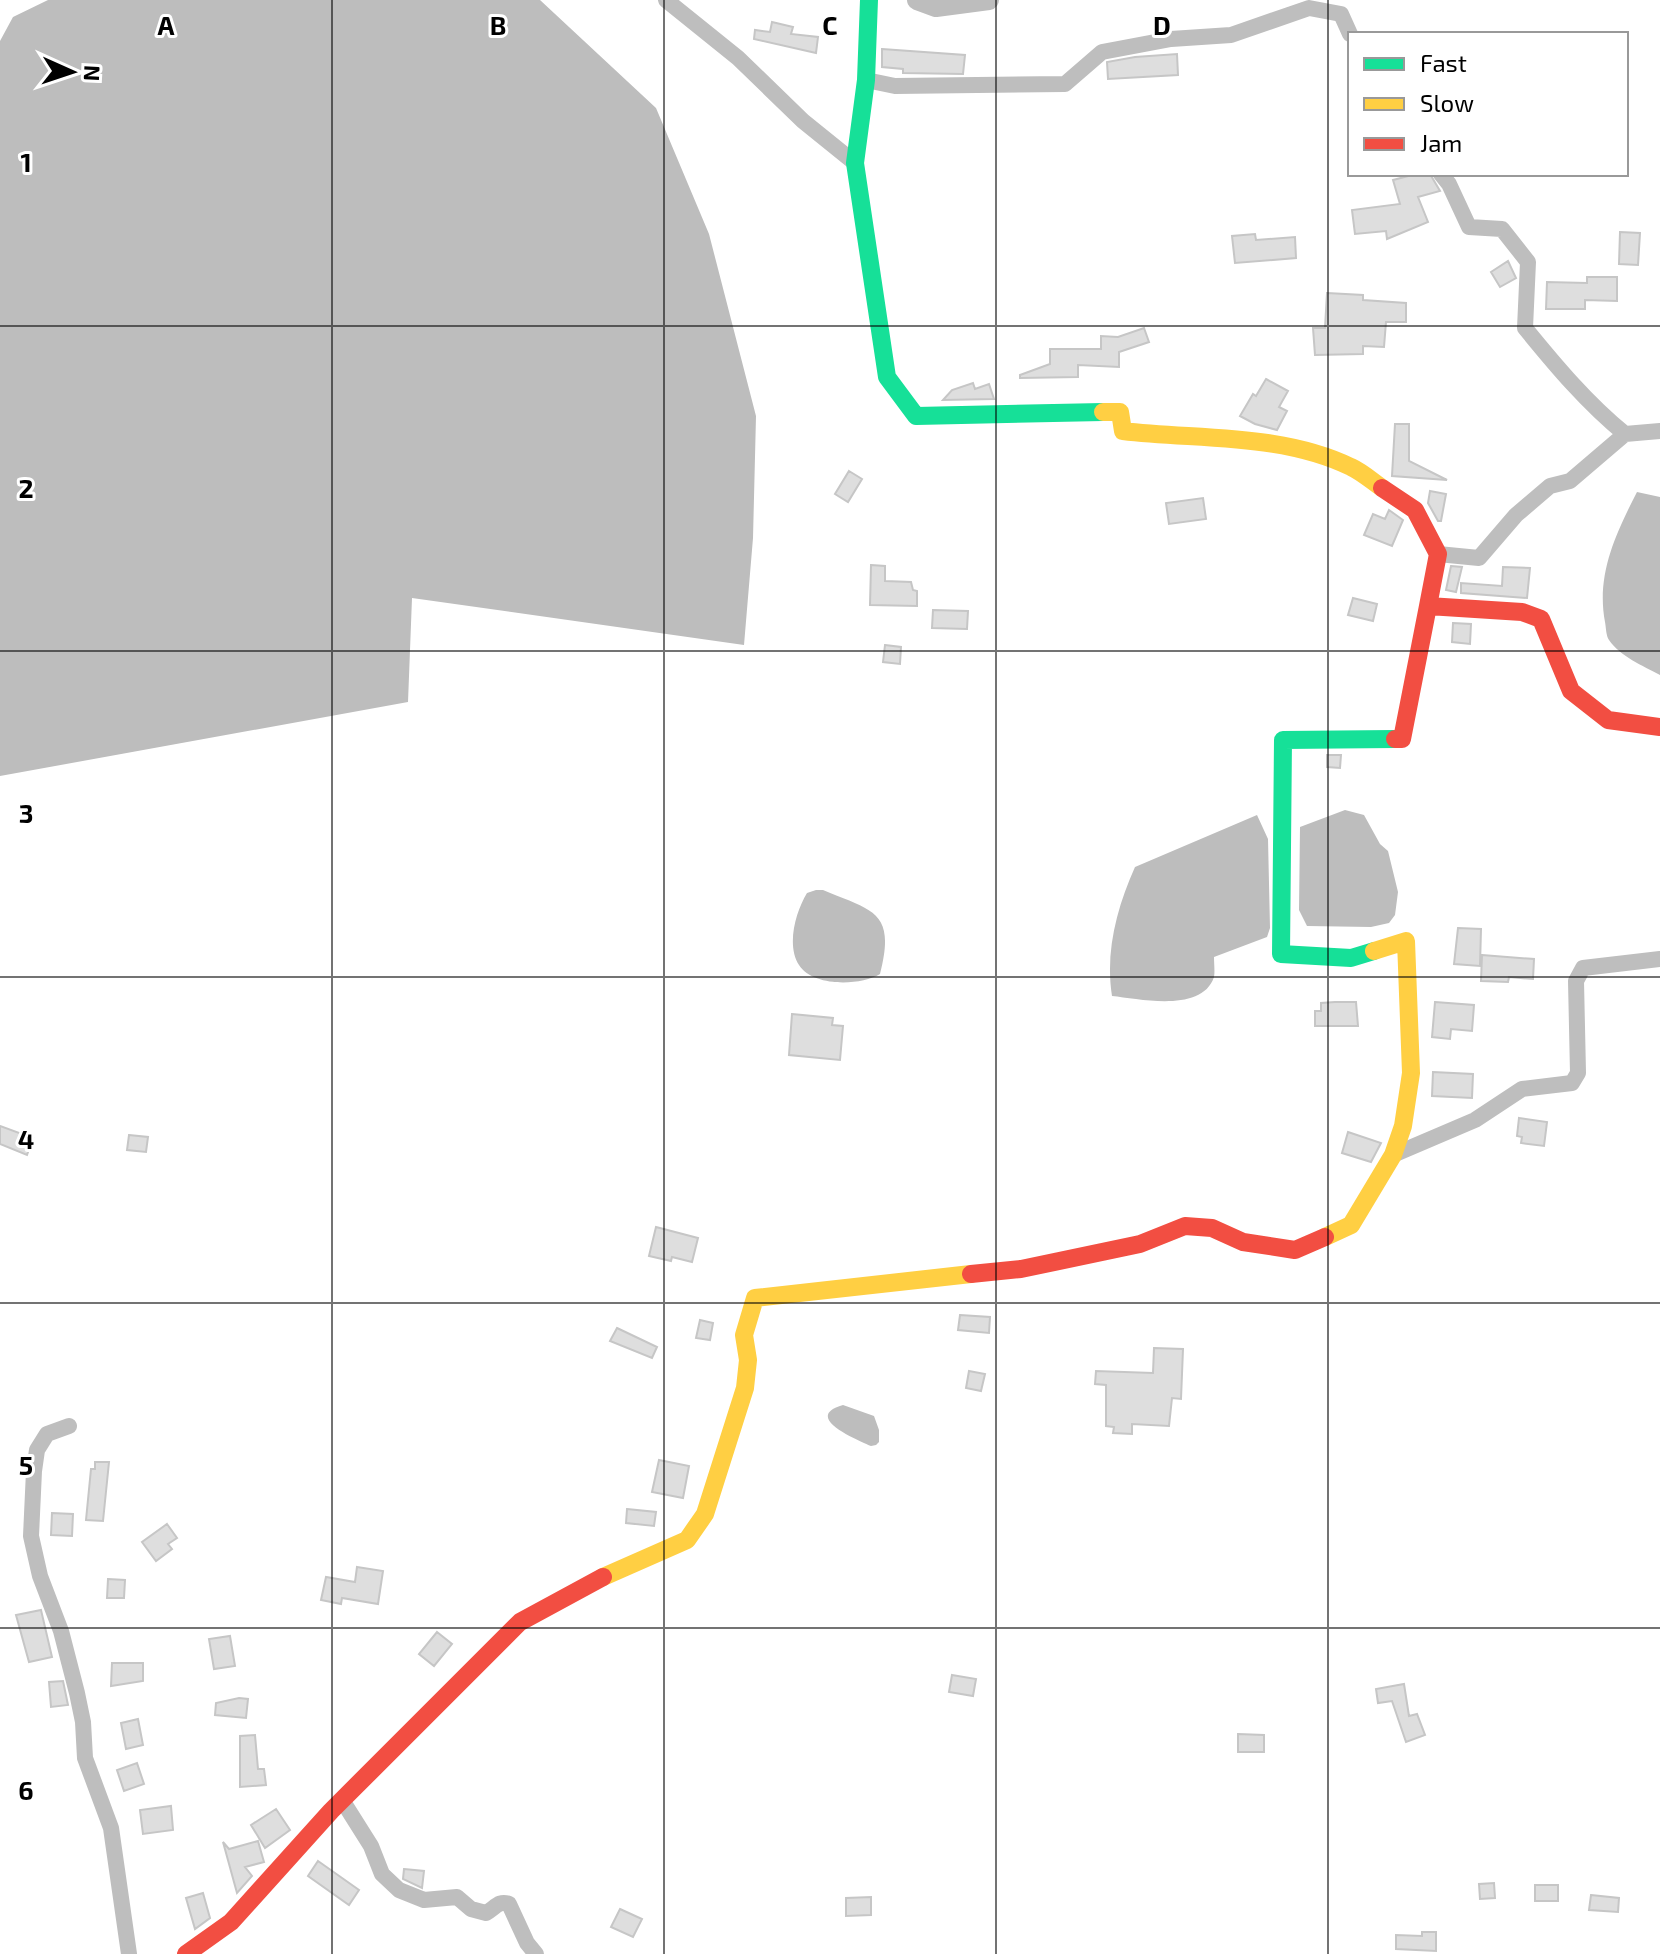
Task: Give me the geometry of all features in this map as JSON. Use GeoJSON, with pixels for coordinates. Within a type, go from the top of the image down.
{"type":"FeatureCollection","features":[{"type":"Feature","properties":{"kind":"street"},"geometry":{"type":"LineString","coordinates":[[666,0],[738,58],[803,121],[855,163]]}},
{"type":"Feature","properties":{"kind":"street"},"geometry":{"type":"LineString","coordinates":[[186,1954],[231,1922],[342,1800],[520,1622],[599,1579],[687,1540],[705,1514],[745,1388],[748,1360],[744,1335],[755,1298],[1021,1269],[1140,1244],[1185,1226],[1212,1228],[1243,1242],[1295,1250],[1351,1225],[1393,1155],[1403,1126],[1411,1073],[1406,941],[1351,958],[1281,954],[1283,740],[1402,739],[1438,554],[1415,510],[1351,467],[1296,449],[1241,438],[1172,437],[1123,431],[1120,412],[916,416],[887,377],[855,163],[866,80],[869,0]]}},
{"type":"Feature","properties":{"kind":"street"},"geometry":{"type":"LineString","coordinates":[[866,80],[910,86],[1065,84],[1102,52],[1171,39],[1231,35],[1309,8],[1341,14],[1349,32]]}},
{"type":"Feature","properties":{"kind":"street"},"geometry":{"type":"LineString","coordinates":[[1443,176],[1469,227],[1502,229],[1528,262],[1525,328],[1561,373],[1625,434]]}},
{"type":"Feature","properties":{"kind":"street"},"geometry":{"type":"LineString","coordinates":[[1438,554],[1479,558],[1516,515],[1550,486],[1570,481],[1625,434],[1660,431]]}},
{"type":"Feature","properties":{"kind":"street"},"geometry":{"type":"LineString","coordinates":[[1428,606],[1522,612],[1541,619],[1571,691],[1608,720],[1660,727]]}},
{"type":"Feature","properties":{"kind":"street"},"geometry":{"type":"LineString","coordinates":[[1393,1155],[1475,1120],[1522,1089],[1572,1083],[1578,1073],[1576,981],[1583,968],[1660,959]]}},
{"type":"Feature","properties":{"kind":"street"},"geometry":{"type":"LineString","coordinates":[[69,1426],[47,1434],[37,1450],[31,1536],[40,1576],[61,1631],[77,1693],[83,1722],[85,1758],[111,1828],[129,1954]]}},
{"type":"Feature","properties":{"kind":"street"},"geometry":{"type":"LineString","coordinates":[[342,1800],[371,1846],[382,1874],[399,1890],[424,1900],[457,1897],[471,1909],[486,1913],[497,1904],[509,1904],[527,1943],[536,1954]]}},
{"type":"Feature","properties":{"kind":"shaded area"},"geometry":{"type":"Polygon","coordinates":[[[48,0],[540,0],[656,108],[709,234],[756,416],[753,538],[744,645],[412,598],[408,702],[0,776],[0,41],[13,17],[48,0]]]}},
{"type":"Feature","properties":{"kind":"shaded area"},"geometry":{"type":"Polygon","coordinates":[[[1637,492],[1660,497],[1660,675],[1619,651],[1608,638],[1605,622],[1603,588],[1606,571],[1615,539],[1637,492]]]}},
{"type":"Feature","properties":{"kind":"shaded area"},"geometry":{"type":"Polygon","coordinates":[[[1345,810],[1364,815],[1380,844],[1388,851],[1398,892],[1395,915],[1389,923],[1371,927],[1307,926],[1299,910],[1300,827],[1345,810]]]}},
{"type":"Feature","properties":{"kind":"shaded area"},"geometry":{"type":"Polygon","coordinates":[[[1257,815],[1268,839],[1270,928],[1267,937],[1214,957],[1214,977],[1197,996],[1184,1000],[1153,1001],[1112,996],[1111,946],[1123,898],[1135,867],[1257,815]]]}},
{"type":"Feature","properties":{"kind":"shaded area"},"geometry":{"type":"Polygon","coordinates":[[[816,890],[855,903],[876,916],[885,937],[880,974],[861,981],[826,981],[806,972],[799,965],[793,948],[796,918],[807,893],[816,890]]]}},
{"type":"Feature","properties":{"kind":"shaded area"},"geometry":{"type":"Polygon","coordinates":[[[843,1405],[874,1416],[879,1430],[876,1445],[855,1439],[830,1422],[828,1416],[832,1410],[843,1405]]]}},
{"type":"Feature","properties":{"kind":"building"},"geometry":{"type":"Polygon","coordinates":[[[772,22],[793,27],[791,34],[818,37],[816,53],[754,39],[755,30],[770,32],[772,22]]]}},
{"type":"Feature","properties":{"kind":"building"},"geometry":{"type":"Polygon","coordinates":[[[882,49],[965,55],[963,74],[903,73],[903,69],[882,67],[882,49]]]}},
{"type":"Feature","properties":{"kind":"building"},"geometry":{"type":"Polygon","coordinates":[[[1177,54],[1178,75],[1108,79],[1107,62],[1177,54]]]}},
{"type":"Feature","properties":{"kind":"building"},"geometry":{"type":"Polygon","coordinates":[[[1431,176],[1440,191],[1418,197],[1428,222],[1387,239],[1386,231],[1355,234],[1352,210],[1400,204],[1393,180],[1431,176]]]}},
{"type":"Feature","properties":{"kind":"building"},"geometry":{"type":"Polygon","coordinates":[[[1620,232],[1640,233],[1638,265],[1619,264],[1620,232]]]}},
{"type":"Feature","properties":{"kind":"building"},"geometry":{"type":"Polygon","coordinates":[[[1255,234],[1256,240],[1295,237],[1296,258],[1235,263],[1232,236],[1255,234]]]}},
{"type":"Feature","properties":{"kind":"building"},"geometry":{"type":"Polygon","coordinates":[[[1508,261],[1516,278],[1500,287],[1491,272],[1508,261]]]}},
{"type":"Feature","properties":{"kind":"building"},"geometry":{"type":"Polygon","coordinates":[[[1587,277],[1617,277],[1617,301],[1585,300],[1585,309],[1546,309],[1547,282],[1587,283],[1587,277]]]}},
{"type":"Feature","properties":{"kind":"building"},"geometry":{"type":"Polygon","coordinates":[[[1327,293],[1363,295],[1363,300],[1406,303],[1406,322],[1386,322],[1384,347],[1363,346],[1363,354],[1315,355],[1313,328],[1325,328],[1327,293]]]}},
{"type":"Feature","properties":{"kind":"building"},"geometry":{"type":"Polygon","coordinates":[[[1144,328],[1149,342],[1119,352],[1119,367],[1078,365],[1078,377],[1020,378],[1020,375],[1050,364],[1050,349],[1101,349],[1101,336],[1118,337],[1144,328]]]}},
{"type":"Feature","properties":{"kind":"building"},"geometry":{"type":"Polygon","coordinates":[[[1266,379],[1288,391],[1279,407],[1287,411],[1277,430],[1240,416],[1266,379]]]}},
{"type":"Feature","properties":{"kind":"building"},"geometry":{"type":"Polygon","coordinates":[[[973,383],[975,389],[989,384],[994,399],[943,400],[952,390],[973,383]]]}},
{"type":"Feature","properties":{"kind":"building"},"geometry":{"type":"Polygon","coordinates":[[[1395,424],[1409,424],[1409,461],[1447,480],[1392,476],[1395,424]]]}},
{"type":"Feature","properties":{"kind":"building"},"geometry":{"type":"Polygon","coordinates":[[[849,471],[862,479],[848,502],[835,494],[849,471]]]}},
{"type":"Feature","properties":{"kind":"building"},"geometry":{"type":"Polygon","coordinates":[[[1430,491],[1446,494],[1441,521],[1438,521],[1428,503],[1430,491]]]}},
{"type":"Feature","properties":{"kind":"building"},"geometry":{"type":"Polygon","coordinates":[[[1203,498],[1206,519],[1169,524],[1166,503],[1203,498]]]}},
{"type":"Feature","properties":{"kind":"building"},"geometry":{"type":"Polygon","coordinates":[[[1389,510],[1403,520],[1392,546],[1364,535],[1373,514],[1385,519],[1389,510]]]}},
{"type":"Feature","properties":{"kind":"building"},"geometry":{"type":"Polygon","coordinates":[[[871,565],[885,566],[885,581],[911,582],[913,590],[917,591],[917,606],[870,605],[871,565]]]}},
{"type":"Feature","properties":{"kind":"building"},"geometry":{"type":"Polygon","coordinates":[[[1451,566],[1462,567],[1456,592],[1446,590],[1451,566]]]}},
{"type":"Feature","properties":{"kind":"building"},"geometry":{"type":"Polygon","coordinates":[[[1503,567],[1530,568],[1527,598],[1461,593],[1461,583],[1502,586],[1503,567]]]}},
{"type":"Feature","properties":{"kind":"building"},"geometry":{"type":"Polygon","coordinates":[[[1353,598],[1377,604],[1373,621],[1348,615],[1353,598]]]}},
{"type":"Feature","properties":{"kind":"building"},"geometry":{"type":"Polygon","coordinates":[[[933,610],[968,611],[967,629],[932,628],[933,610]]]}},
{"type":"Feature","properties":{"kind":"building"},"geometry":{"type":"Polygon","coordinates":[[[1453,623],[1471,624],[1470,644],[1452,642],[1453,623]]]}},
{"type":"Feature","properties":{"kind":"building"},"geometry":{"type":"Polygon","coordinates":[[[885,645],[901,647],[900,664],[883,662],[885,645]]]}},
{"type":"Feature","properties":{"kind":"building"},"geometry":{"type":"Polygon","coordinates":[[[1327,755],[1341,755],[1340,768],[1327,767],[1327,755]]]}},
{"type":"Feature","properties":{"kind":"building"},"geometry":{"type":"Polygon","coordinates":[[[1458,928],[1481,929],[1480,966],[1454,964],[1458,928]]]}},
{"type":"Feature","properties":{"kind":"building"},"geometry":{"type":"Polygon","coordinates":[[[1482,955],[1534,959],[1533,979],[1509,977],[1508,982],[1481,981],[1482,955]]]}},
{"type":"Feature","properties":{"kind":"building"},"geometry":{"type":"Polygon","coordinates":[[[1356,1002],[1358,1026],[1315,1026],[1315,1011],[1321,1011],[1321,1003],[1356,1002]]]}},
{"type":"Feature","properties":{"kind":"building"},"geometry":{"type":"Polygon","coordinates":[[[1435,1002],[1474,1005],[1472,1031],[1451,1029],[1450,1039],[1432,1037],[1435,1002]]]}},
{"type":"Feature","properties":{"kind":"building"},"geometry":{"type":"Polygon","coordinates":[[[792,1014],[833,1018],[832,1025],[843,1026],[840,1060],[789,1055],[792,1014]]]}},
{"type":"Feature","properties":{"kind":"building"},"geometry":{"type":"Polygon","coordinates":[[[1433,1072],[1473,1074],[1472,1098],[1432,1096],[1433,1072]]]}},
{"type":"Feature","properties":{"kind":"building"},"geometry":{"type":"Polygon","coordinates":[[[1519,1118],[1547,1122],[1544,1146],[1521,1143],[1522,1137],[1517,1136],[1519,1118]]]}},
{"type":"Feature","properties":{"kind":"building"},"geometry":{"type":"Polygon","coordinates":[[[0,1126],[33,1138],[27,1155],[0,1144],[0,1126]]]}},
{"type":"Feature","properties":{"kind":"building"},"geometry":{"type":"Polygon","coordinates":[[[1348,1132],[1381,1143],[1371,1162],[1342,1153],[1348,1132]]]}},
{"type":"Feature","properties":{"kind":"building"},"geometry":{"type":"Polygon","coordinates":[[[129,1135],[148,1137],[146,1152],[127,1150],[129,1135]]]}},
{"type":"Feature","properties":{"kind":"building"},"geometry":{"type":"Polygon","coordinates":[[[656,1227],[698,1238],[692,1262],[649,1256],[656,1227]]]}},
{"type":"Feature","properties":{"kind":"building"},"geometry":{"type":"Polygon","coordinates":[[[960,1315],[990,1317],[989,1333],[958,1330],[960,1315]]]}},
{"type":"Feature","properties":{"kind":"building"},"geometry":{"type":"Polygon","coordinates":[[[700,1320],[713,1323],[710,1340],[696,1338],[700,1320]]]}},
{"type":"Feature","properties":{"kind":"building"},"geometry":{"type":"Polygon","coordinates":[[[617,1328],[657,1347],[652,1358],[610,1341],[617,1328]]]}},
{"type":"Feature","properties":{"kind":"building"},"geometry":{"type":"Polygon","coordinates":[[[1154,1348],[1183,1349],[1181,1399],[1172,1398],[1169,1426],[1132,1424],[1132,1434],[1113,1433],[1114,1427],[1106,1426],[1106,1385],[1095,1384],[1096,1371],[1153,1373],[1154,1348]]]}},
{"type":"Feature","properties":{"kind":"building"},"geometry":{"type":"Polygon","coordinates":[[[969,1371],[985,1374],[981,1391],[966,1388],[969,1371]]]}},
{"type":"Feature","properties":{"kind":"building"},"geometry":{"type":"Polygon","coordinates":[[[659,1460],[689,1466],[683,1498],[652,1492],[659,1460]]]}},
{"type":"Feature","properties":{"kind":"building"},"geometry":{"type":"Polygon","coordinates":[[[95,1462],[109,1462],[103,1521],[86,1520],[91,1469],[95,1469],[95,1462]]]}},
{"type":"Feature","properties":{"kind":"building"},"geometry":{"type":"Polygon","coordinates":[[[627,1509],[656,1512],[654,1526],[626,1523],[627,1509]]]}},
{"type":"Feature","properties":{"kind":"building"},"geometry":{"type":"Polygon","coordinates":[[[52,1513],[73,1514],[72,1536],[51,1535],[52,1513]]]}},
{"type":"Feature","properties":{"kind":"building"},"geometry":{"type":"Polygon","coordinates":[[[167,1524],[177,1538],[168,1544],[172,1549],[156,1561],[142,1542],[167,1524]]]}},
{"type":"Feature","properties":{"kind":"building"},"geometry":{"type":"Polygon","coordinates":[[[357,1567],[383,1571],[378,1604],[342,1598],[341,1604],[321,1600],[326,1577],[355,1582],[357,1567]]]}},
{"type":"Feature","properties":{"kind":"building"},"geometry":{"type":"Polygon","coordinates":[[[108,1579],[125,1580],[124,1598],[107,1598],[108,1579]]]}},
{"type":"Feature","properties":{"kind":"building"},"geometry":{"type":"Polygon","coordinates":[[[41,1610],[52,1657],[29,1662],[16,1615],[41,1610]]]}},
{"type":"Feature","properties":{"kind":"building"},"geometry":{"type":"Polygon","coordinates":[[[437,1632],[452,1644],[434,1666],[419,1654],[437,1632]]]}},
{"type":"Feature","properties":{"kind":"building"},"geometry":{"type":"Polygon","coordinates":[[[230,1636],[235,1666],[214,1669],[209,1639],[230,1636]]]}},
{"type":"Feature","properties":{"kind":"building"},"geometry":{"type":"Polygon","coordinates":[[[112,1663],[143,1663],[143,1681],[111,1686],[112,1663]]]}},
{"type":"Feature","properties":{"kind":"building"},"geometry":{"type":"Polygon","coordinates":[[[952,1675],[976,1679],[973,1696],[949,1692],[952,1675]]]}},
{"type":"Feature","properties":{"kind":"building"},"geometry":{"type":"Polygon","coordinates":[[[63,1681],[68,1705],[51,1707],[49,1682],[63,1681]]]}},
{"type":"Feature","properties":{"kind":"building"},"geometry":{"type":"Polygon","coordinates":[[[1404,1684],[1409,1716],[1417,1714],[1425,1735],[1406,1742],[1392,1701],[1378,1703],[1376,1689],[1404,1684]]]}},
{"type":"Feature","properties":{"kind":"building"},"geometry":{"type":"Polygon","coordinates":[[[248,1699],[246,1718],[215,1715],[216,1703],[248,1699]]]}},
{"type":"Feature","properties":{"kind":"building"},"geometry":{"type":"Polygon","coordinates":[[[138,1719],[143,1745],[126,1749],[121,1723],[138,1719]]]}},
{"type":"Feature","properties":{"kind":"building"},"geometry":{"type":"Polygon","coordinates":[[[1238,1734],[1264,1735],[1264,1752],[1238,1752],[1238,1734]]]}},
{"type":"Feature","properties":{"kind":"building"},"geometry":{"type":"Polygon","coordinates":[[[255,1735],[258,1769],[264,1769],[266,1785],[240,1787],[240,1736],[255,1735]]]}},
{"type":"Feature","properties":{"kind":"building"},"geometry":{"type":"Polygon","coordinates":[[[137,1763],[144,1784],[124,1791],[117,1770],[137,1763]]]}},
{"type":"Feature","properties":{"kind":"building"},"geometry":{"type":"Polygon","coordinates":[[[171,1806],[173,1830],[143,1834],[140,1810],[171,1806]]]}},
{"type":"Feature","properties":{"kind":"building"},"geometry":{"type":"Polygon","coordinates":[[[276,1809],[290,1830],[265,1848],[251,1825],[276,1809]]]}},
{"type":"Feature","properties":{"kind":"building"},"geometry":{"type":"Polygon","coordinates":[[[258,1841],[264,1862],[245,1867],[252,1876],[237,1893],[223,1842],[229,1849],[258,1841]]]}},
{"type":"Feature","properties":{"kind":"building"},"geometry":{"type":"Polygon","coordinates":[[[318,1861],[359,1890],[349,1905],[308,1876],[318,1861]]]}},
{"type":"Feature","properties":{"kind":"building"},"geometry":{"type":"Polygon","coordinates":[[[404,1869],[424,1871],[422,1888],[403,1879],[404,1869]]]}},
{"type":"Feature","properties":{"kind":"building"},"geometry":{"type":"Polygon","coordinates":[[[1494,1883],[1495,1898],[1480,1899],[1479,1884],[1494,1883]]]}},
{"type":"Feature","properties":{"kind":"building"},"geometry":{"type":"Polygon","coordinates":[[[1535,1885],[1558,1885],[1558,1901],[1535,1901],[1535,1885]]]}},
{"type":"Feature","properties":{"kind":"building"},"geometry":{"type":"Polygon","coordinates":[[[203,1893],[210,1918],[195,1929],[186,1898],[203,1893]]]}},
{"type":"Feature","properties":{"kind":"building"},"geometry":{"type":"Polygon","coordinates":[[[1591,1895],[1619,1898],[1618,1912],[1589,1910],[1591,1895]]]}},
{"type":"Feature","properties":{"kind":"building"},"geometry":{"type":"Polygon","coordinates":[[[871,1897],[871,1915],[846,1916],[846,1898],[871,1897]]]}},
{"type":"Feature","properties":{"kind":"building"},"geometry":{"type":"Polygon","coordinates":[[[620,1909],[642,1919],[633,1937],[611,1927],[620,1909]]]}},
{"type":"Feature","properties":{"kind":"building"},"geometry":{"type":"Polygon","coordinates":[[[1422,1932],[1436,1932],[1436,1951],[1396,1949],[1396,1935],[1422,1936],[1422,1932]]]}},
{"type":"Feature","properties":{"kind":"waterway"},"geometry":{"type":"LineString","coordinates":[[917,0],[936,7],[989,0]]}},
{"type":"Feature","properties":{"kind":"traffic: fast"},"geometry":{"type":"LineString","coordinates":[[869,0],[866,80],[855,163],[887,377],[916,416],[1103,412]]}},
{"type":"Feature","properties":{"kind":"traffic: fast"},"geometry":{"type":"LineString","coordinates":[[1374,951],[1351,958],[1281,954],[1283,740],[1395,739]]}},
{"type":"Feature","properties":{"kind":"traffic: slow"},"geometry":{"type":"LineString","coordinates":[[1103,412],[1120,412],[1123,431],[1296,448],[1351,467],[1382,488]]}},
{"type":"Feature","properties":{"kind":"traffic: slow"},"geometry":{"type":"LineString","coordinates":[[1325,1237],[1351,1225],[1393,1155],[1403,1126],[1411,1073],[1406,941],[1374,951]]}},
{"type":"Feature","properties":{"kind":"traffic: slow"},"geometry":{"type":"LineString","coordinates":[[603,1577],[687,1540],[705,1514],[745,1388],[748,1360],[744,1335],[755,1298],[971,1274]]}},
{"type":"Feature","properties":{"kind":"traffic: jam"},"geometry":{"type":"LineString","coordinates":[[1382,488],[1415,510],[1438,554],[1428,606]]}},
{"type":"Feature","properties":{"kind":"traffic: jam"},"geometry":{"type":"LineString","coordinates":[[1395,739],[1402,739],[1428,606],[1522,612],[1541,619],[1571,691],[1608,720],[1660,727]]}},
{"type":"Feature","properties":{"kind":"traffic: jam"},"geometry":{"type":"LineString","coordinates":[[971,1274],[1021,1269],[1140,1244],[1185,1226],[1212,1228],[1243,1242],[1295,1250],[1325,1237]]}},
{"type":"Feature","properties":{"kind":"traffic: jam"},"geometry":{"type":"LineString","coordinates":[[186,1954],[231,1922],[331,1811],[520,1622],[603,1577]]}}]}
